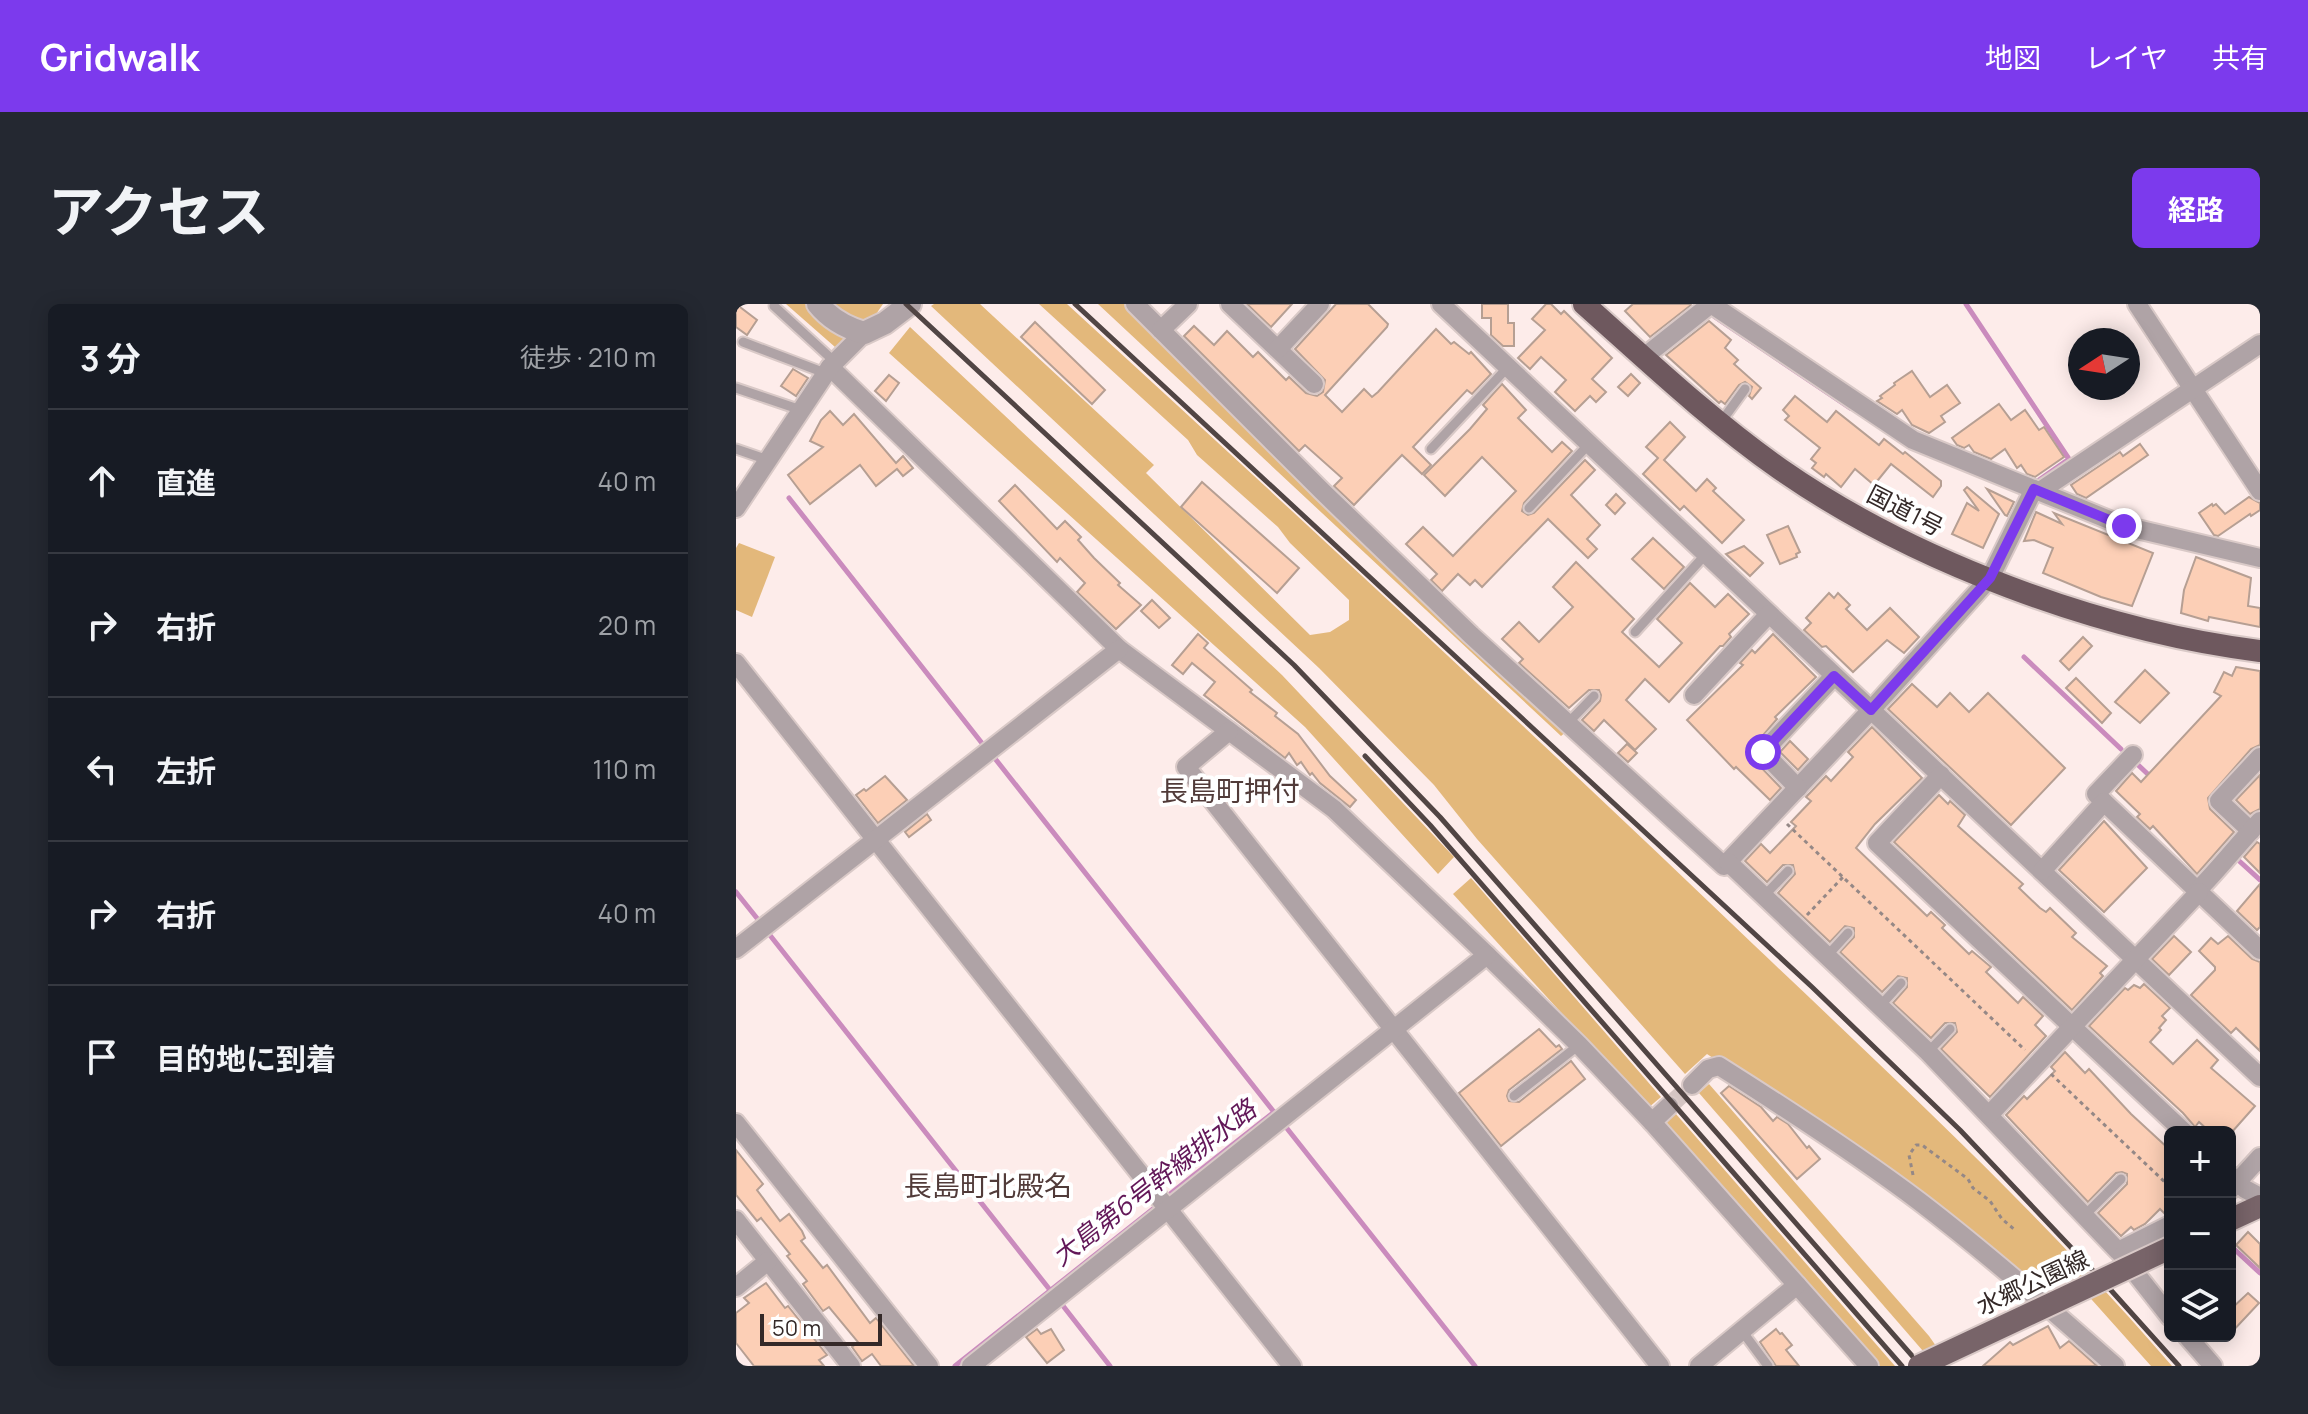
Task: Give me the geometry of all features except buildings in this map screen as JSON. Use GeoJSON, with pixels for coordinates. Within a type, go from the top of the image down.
{"type":"FeatureCollection","features":[{"type":"Feature","properties":{"kind":"highway","name":"国道1号"},"geometry":{"type":"LineString","coordinates":[[1584,304],[1719,424],[1782,470],[1848,511],[1925,551],[2037,596],[2150,630],[2260,651]]}},
{"type":"Feature","properties":{"kind":"main road"},"geometry":{"type":"LineString","coordinates":[[2236,1217],[2260,1206]]}},
{"type":"Feature","properties":{"kind":"main road","name":"水郷公園線"},"geometry":{"type":"LineString","coordinates":[[1919,1366],[2164,1251]]}},
{"type":"Feature","properties":{"kind":"street"},"geometry":{"type":"LineString","coordinates":[[818,304],[824,312],[848,328],[864,333]]}},
{"type":"Feature","properties":{"kind":"street"},"geometry":{"type":"LineString","coordinates":[[736,508],[830,368],[864,333],[885,323],[910,304]]}},
{"type":"Feature","properties":{"kind":"street"},"geometry":{"type":"LineString","coordinates":[[1135,304],[1471,635],[1724,866],[1990,578],[2037,490],[2260,344]]}},
{"type":"Feature","properties":{"kind":"street"},"geometry":{"type":"LineString","coordinates":[[1161,330],[1188,304]]}},
{"type":"Feature","properties":{"kind":"street"},"geometry":{"type":"LineString","coordinates":[[1230,304],[1314,384]]}},
{"type":"Feature","properties":{"kind":"street"},"geometry":{"type":"LineString","coordinates":[[1278,349],[1320,304]]}},
{"type":"Feature","properties":{"kind":"street"},"geometry":{"type":"LineString","coordinates":[[1441,304],[2260,1077]]}},
{"type":"Feature","properties":{"kind":"street"},"geometry":{"type":"LineString","coordinates":[[1644,357],[1711,304],[1913,440],[2124,526],[2260,558]]}},
{"type":"Feature","properties":{"kind":"street"},"geometry":{"type":"LineString","coordinates":[[2137,304],[2260,491]]}},
{"type":"Feature","properties":{"kind":"street"},"geometry":{"type":"LineString","coordinates":[[830,368],[1119,649],[1334,809],[1487,955],[1652,1122],[1869,1366]]}},
{"type":"Feature","properties":{"kind":"street"},"geometry":{"type":"LineString","coordinates":[[1694,695],[1769,614]]}},
{"type":"Feature","properties":{"kind":"street"},"geometry":{"type":"LineString","coordinates":[[736,949],[1119,649]]}},
{"type":"Feature","properties":{"kind":"street"},"geometry":{"type":"LineString","coordinates":[[736,663],[1292,1366]]}},
{"type":"Feature","properties":{"kind":"street"},"geometry":{"type":"LineString","coordinates":[[1798,788],[1763,752],[1834,676]]}},
{"type":"Feature","properties":{"kind":"street"},"geometry":{"type":"LineString","coordinates":[[1229,731],[1186,767],[1660,1366]]}},
{"type":"Feature","properties":{"kind":"street"},"geometry":{"type":"LineString","coordinates":[[2133,755],[2096,794],[2260,950]]}},
{"type":"Feature","properties":{"kind":"street"},"geometry":{"type":"LineString","coordinates":[[1990,1114],[2040,1064],[2256,827],[2219,801],[2260,757]]}},
{"type":"Feature","properties":{"kind":"street"},"geometry":{"type":"LineString","coordinates":[[1941,775],[1877,843],[2178,1126]]}},
{"type":"Feature","properties":{"kind":"street"},"geometry":{"type":"LineString","coordinates":[[2042,871],[2104,802]]}},
{"type":"Feature","properties":{"kind":"street"},"geometry":{"type":"LineString","coordinates":[[1728,862],[1990,1114],[2118,1251],[2164,1309]]}},
{"type":"Feature","properties":{"kind":"street"},"geometry":{"type":"LineString","coordinates":[[971,1366],[1163,1204],[1280,1118],[1487,955]]}},
{"type":"Feature","properties":{"kind":"street"},"geometry":{"type":"LineString","coordinates":[[1692,1085],[1708,1069],[1719,1066],[1791,1111],[1919,1202],[2023,1285],[2115,1366]]}},
{"type":"Feature","properties":{"kind":"street"},"geometry":{"type":"LineString","coordinates":[[1652,1122],[1669,1106]]}},
{"type":"Feature","properties":{"kind":"street"},"geometry":{"type":"LineString","coordinates":[[736,1123],[929,1366]]}},
{"type":"Feature","properties":{"kind":"street"},"geometry":{"type":"LineString","coordinates":[[2236,1178],[2260,1157]]}},
{"type":"Feature","properties":{"kind":"street"},"geometry":{"type":"LineString","coordinates":[[2236,1184],[2260,1197]]}},
{"type":"Feature","properties":{"kind":"street"},"geometry":{"type":"LineString","coordinates":[[736,1220],[851,1366]]}},
{"type":"Feature","properties":{"kind":"street"},"geometry":{"type":"LineString","coordinates":[[2118,1251],[2164,1228]]}},
{"type":"Feature","properties":{"kind":"street"},"geometry":{"type":"LineString","coordinates":[[736,1287],[768,1261]]}},
{"type":"Feature","properties":{"kind":"street"},"geometry":{"type":"LineString","coordinates":[[1706,1364],[1797,1285]]}},
{"type":"Feature","properties":{"kind":"street"},"geometry":{"type":"LineString","coordinates":[[2192,1342],[2213,1366]]}},
{"type":"Feature","properties":{"kind":"lane"},"geometry":{"type":"LineString","coordinates":[[774,306],[830,368]]}},
{"type":"Feature","properties":{"kind":"lane"},"geometry":{"type":"LineString","coordinates":[[743,342],[830,368]]}},
{"type":"Feature","properties":{"kind":"lane"},"geometry":{"type":"LineString","coordinates":[[1431,449],[1508,367]]}},
{"type":"Feature","properties":{"kind":"lane"},"geometry":{"type":"LineString","coordinates":[[736,388],[801,410]]}},
{"type":"Feature","properties":{"kind":"lane"},"geometry":{"type":"LineString","coordinates":[[1719,424],[1745,389]]}},
{"type":"Feature","properties":{"kind":"lane"},"geometry":{"type":"LineString","coordinates":[[1529,508],[1589,444]]}},
{"type":"Feature","properties":{"kind":"lane"},"geometry":{"type":"LineString","coordinates":[[736,449],[768,460]]}},
{"type":"Feature","properties":{"kind":"lane"},"geometry":{"type":"LineString","coordinates":[[1635,632],[1706,554]]}},
{"type":"Feature","properties":{"kind":"lane"},"geometry":{"type":"LineString","coordinates":[[1568,723],[1594,696]]}},
{"type":"Feature","properties":{"kind":"lane"},"geometry":{"type":"LineString","coordinates":[[1764,896],[1788,871]]}},
{"type":"Feature","properties":{"kind":"lane"},"geometry":{"type":"LineString","coordinates":[[1827,956],[1848,933]]}},
{"type":"Feature","properties":{"kind":"lane"},"geometry":{"type":"LineString","coordinates":[[1880,1006],[1901,983]]}},
{"type":"Feature","properties":{"kind":"lane"},"geometry":{"type":"LineString","coordinates":[[1928,1052],[1950,1029]]}},
{"type":"Feature","properties":{"kind":"lane"},"geometry":{"type":"LineString","coordinates":[[1514,1096],[1579,1045]]}},
{"type":"Feature","properties":{"kind":"lane"},"geometry":{"type":"LineString","coordinates":[[2085,1215],[2121,1179]]}},
{"type":"Feature","properties":{"kind":"lane"},"geometry":{"type":"LineString","coordinates":[[1742,1331],[1768,1366]]}},
{"type":"Feature","properties":{"kind":"path"},"geometry":{"type":"LineString","coordinates":[[1775,813],[2164,1181]]}},
{"type":"Feature","properties":{"kind":"path"},"geometry":{"type":"LineString","coordinates":[[1796,926],[1843,877]]}},
{"type":"Feature","properties":{"kind":"path"},"geometry":{"type":"LineString","coordinates":[[1919,1202],[1909,1155],[1916,1145],[1922,1145],[1968,1179],[1973,1188],[1990,1201],[2002,1219],[2015,1230]]}},
{"type":"Feature","properties":{"kind":"shaded area"},"geometry":{"type":"Polygon","coordinates":[[[786,304],[808,304],[829,329],[846,338],[835,347],[786,304]]]}},
{"type":"Feature","properties":{"kind":"shaded area"},"geometry":{"type":"Polygon","coordinates":[[[829,304],[883,304],[872,320],[851,320],[829,304]]]}},
{"type":"Feature","properties":{"kind":"shaded area"},"geometry":{"type":"Polygon","coordinates":[[[980,304],[1154,465],[1146,473],[1310,635],[1330,632],[1349,620],[1349,600],[1290,543],[1278,527],[1197,455],[1188,440],[1039,304],[1067,304],[1498,703],[1915,1098],[2072,1256],[2172,1366],[2151,1366],[2067,1272],[2033,1286],[1869,1161],[1707,1054],[1685,1074],[1477,839],[1434,785],[1319,668],[931,306],[980,304]]]}},
{"type":"Feature","properties":{"kind":"shaded area"},"geometry":{"type":"Polygon","coordinates":[[[1098,304],[1125,304],[1382,560],[1567,731],[1561,736],[1098,304]]]}},
{"type":"Feature","properties":{"kind":"shaded area"},"geometry":{"type":"Polygon","coordinates":[[[910,327],[1282,675],[1454,857],[1438,874],[1305,727],[889,353],[910,327]]]}},
{"type":"Feature","properties":{"kind":"shaded area"},"geometry":{"type":"Polygon","coordinates":[[[739,543],[775,557],[752,617],[736,610],[736,548],[739,543]]]}},
{"type":"Feature","properties":{"kind":"shaded area"},"geometry":{"type":"Polygon","coordinates":[[[1471,878],[1661,1097],[1648,1108],[1453,894],[1471,878]]]}},
{"type":"Feature","properties":{"kind":"shaded area"},"geometry":{"type":"Polygon","coordinates":[[[1709,1084],[1929,1336],[1950,1366],[1936,1366],[1699,1093],[1709,1084]]]}},
{"type":"Feature","properties":{"kind":"shaded area"},"geometry":{"type":"Polygon","coordinates":[[[1676,1114],[1895,1366],[1877,1366],[1661,1125],[1676,1114]]]}},
{"type":"Feature","properties":{"kind":"waterway"},"geometry":{"type":"LineString","coordinates":[[1966,304],[2069,459],[2039,480]]}},
{"type":"Feature","properties":{"kind":"waterway"},"geometry":{"type":"LineString","coordinates":[[1715,317],[1850,408]]}},
{"type":"Feature","properties":{"kind":"waterway"},"geometry":{"type":"LineString","coordinates":[[789,498],[985,747]]}},
{"type":"Feature","properties":{"kind":"waterway"},"geometry":{"type":"LineString","coordinates":[[2024,657],[2121,749]]}},
{"type":"Feature","properties":{"kind":"waterway"},"geometry":{"type":"LineString","coordinates":[[993,756],[1274,1112]]}},
{"type":"Feature","properties":{"kind":"waterway"},"geometry":{"type":"LineString","coordinates":[[2136,763],[2153,779]]}},
{"type":"Feature","properties":{"kind":"waterway"},"geometry":{"type":"LineString","coordinates":[[2237,859],[2260,880]]}},
{"type":"Feature","properties":{"kind":"waterway"},"geometry":{"type":"LineString","coordinates":[[736,892],[760,922]]}},
{"type":"Feature","properties":{"kind":"waterway"},"geometry":{"type":"LineString","coordinates":[[769,934],[1050,1290]]}},
{"type":"Feature","properties":{"kind":"waterway","name":"大島第6号幹線排水路"},"geometry":{"type":"LineString","coordinates":[[1165,1198],[1274,1112],[1475,1366]]}},
{"type":"Feature","properties":{"kind":"waterway","name":"大島第6号幹線排水路"},"geometry":{"type":"LineString","coordinates":[[955,1366],[1158,1205]]}},
{"type":"Feature","properties":{"kind":"waterway"},"geometry":{"type":"LineString","coordinates":[[2236,1251],[2260,1273]]}},
{"type":"Feature","properties":{"kind":"waterway"},"geometry":{"type":"LineString","coordinates":[[1060,1302],[1110,1366]]}},
{"type":"Feature","properties":{"kind":"tunnel"},"geometry":{"type":"LineString","coordinates":[[1669,1106],[1692,1085]]}},
{"type":"Feature","properties":{"kind":"railway"},"geometry":{"type":"LineString","coordinates":[[906,304],[1294,665],[1440,817],[1921,1366]]}},
{"type":"Feature","properties":{"kind":"railway"},"geometry":{"type":"LineString","coordinates":[[1075,304],[1812,987],[1960,1130],[2179,1366]]}},
{"type":"Feature","properties":{"kind":"railway"},"geometry":{"type":"LineString","coordinates":[[1365,756],[1430,825],[1902,1366]]}},
{"type":"Feature","properties":{"kind":"district","name":"長島町押付"},"geometry":{"type":"Point","coordinates":[1230,791]}},
{"type":"Feature","properties":{"kind":"district","name":"長島町北殿名"},"geometry":{"type":"Point","coordinates":[988,1186]}},
{"type":"Feature","properties":{"kind":"route"},"geometry":{"type":"LineString","coordinates":[[1763,752],[1834,676],[1871,710],[1990,578],[2034,489],[2124,526]]}}]}
